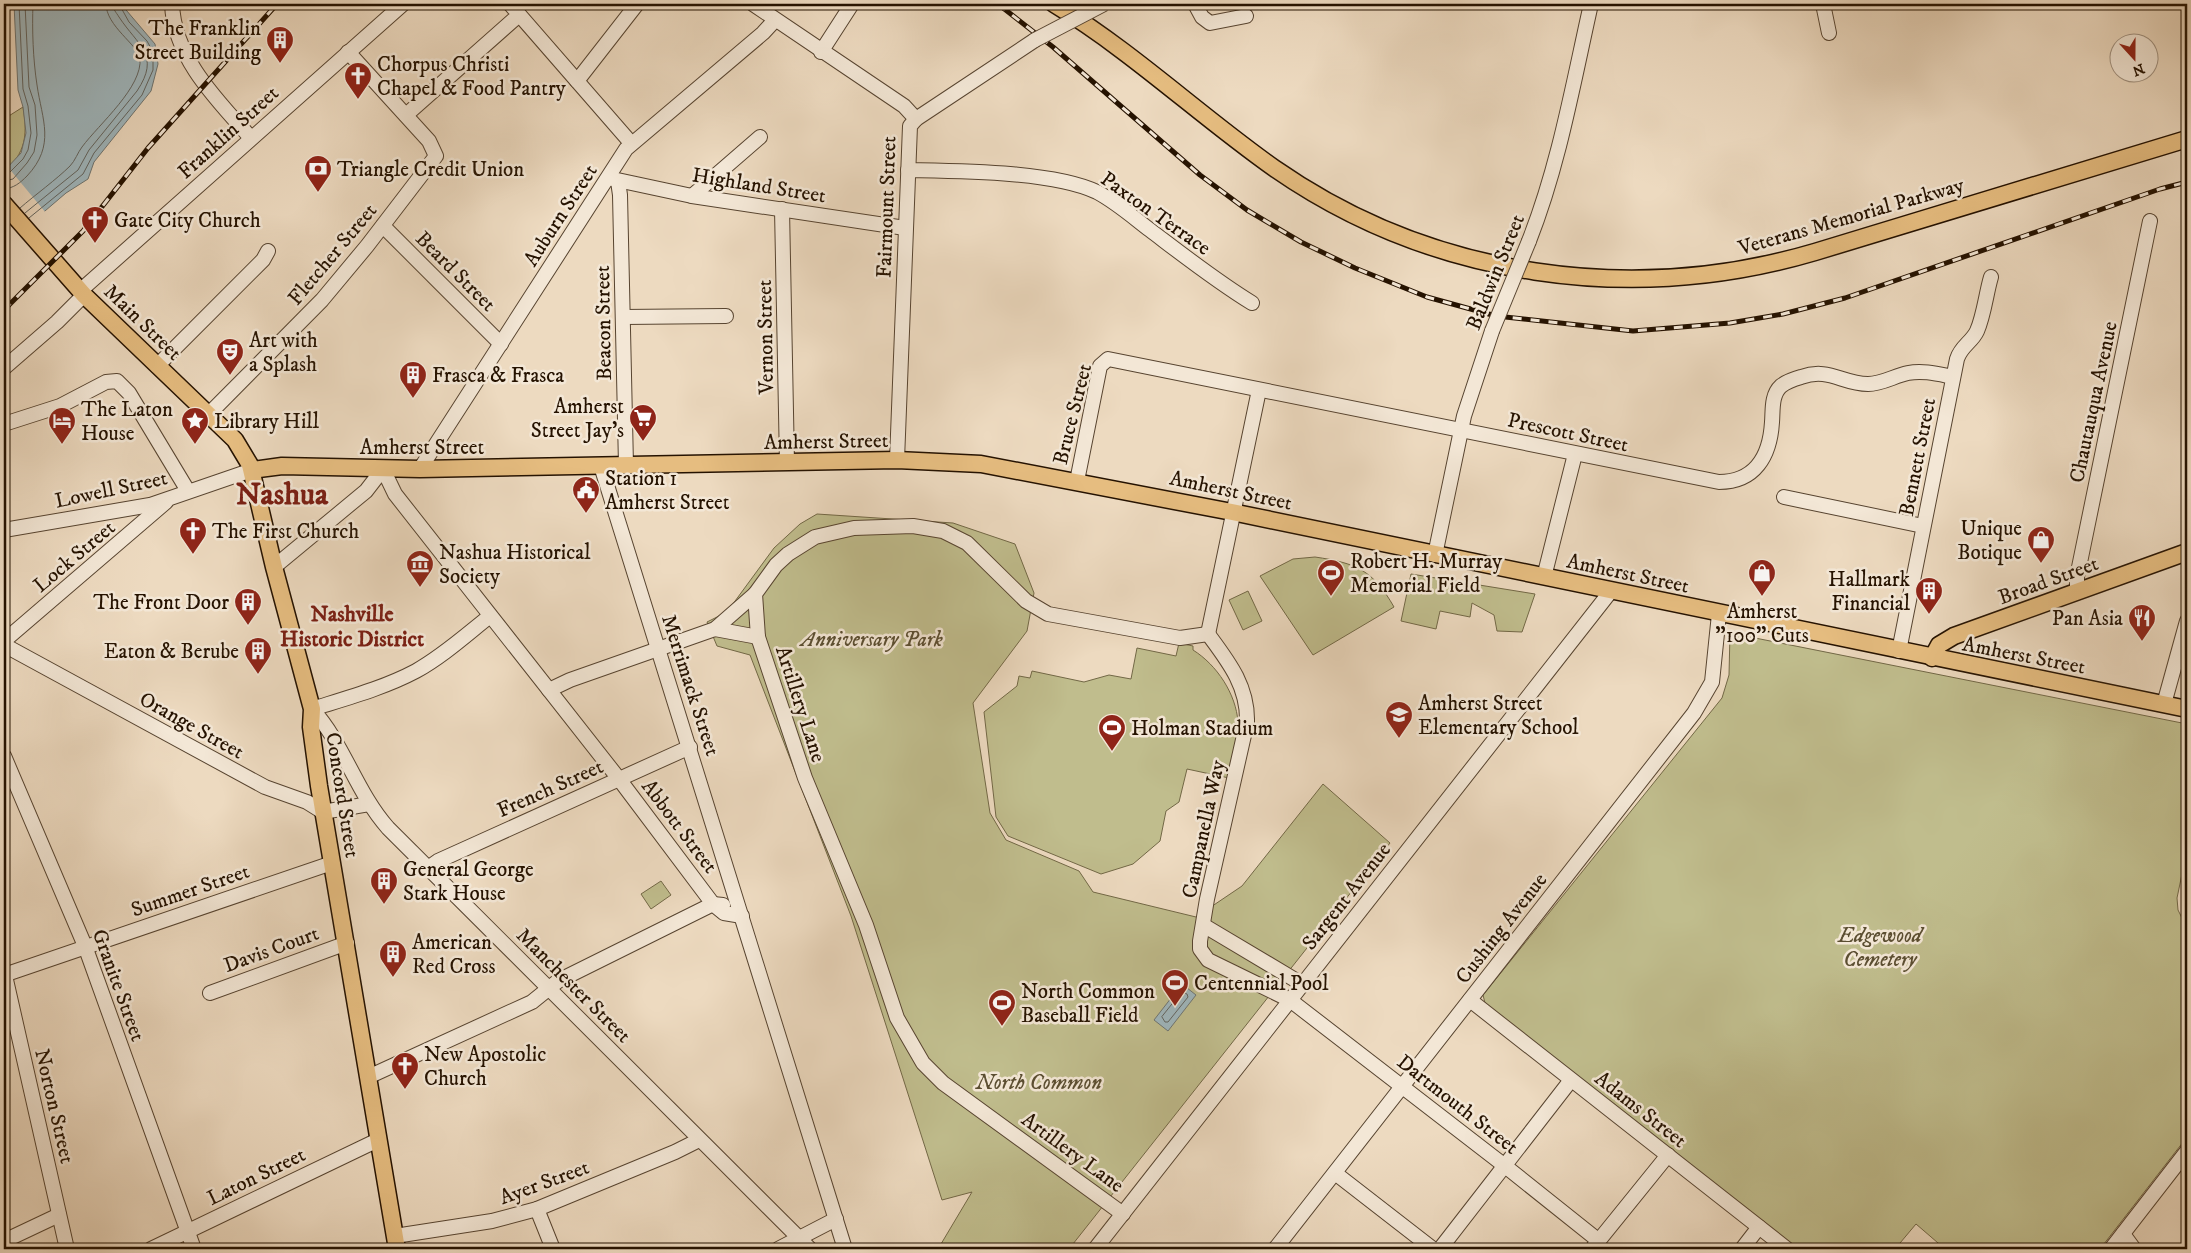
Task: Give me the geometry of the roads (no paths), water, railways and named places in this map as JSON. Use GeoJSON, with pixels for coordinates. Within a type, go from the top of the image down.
{"type":"FeatureCollection","features":[{"type":"Feature","properties":{"kind":"main road","name":"Veterans Memorial Parkway"},"geometry":{"type":"LineString","coordinates":[[1054,4],[1131,55],[1264,161],[1328,201],[1391,231],[1432,247],[1494,264],[1557,275],[1600,279],[1647,279],[1707,275],[1754,268],[1815,252],[2187,139]]}},
{"type":"Feature","properties":{"kind":"main road","name":"Main Street"},"geometry":{"type":"LineString","coordinates":[[4,204],[82,293],[157,366],[210,414],[238,444],[252,470]]}},
{"type":"Feature","properties":{"kind":"main road","name":"Amherst Street"},"geometry":{"type":"LineString","coordinates":[[252,470],[282,466],[420,469],[897,460],[969,462],[1077,481],[1232,512],[1932,658],[2187,709]]}},
{"type":"Feature","properties":{"kind":"main road","name":"Concord Street"},"geometry":{"type":"LineString","coordinates":[[252,470],[274,567],[312,709],[311,727],[323,812],[347,943],[396,1243]]}},
{"type":"Feature","properties":{"kind":"main road","name":"Broad Street"},"geometry":{"type":"LineString","coordinates":[[1932,658],[1939,645],[1954,636],[2187,552]]}},
{"type":"Feature","properties":{"kind":"street"},"geometry":{"type":"LineString","coordinates":[[172,4],[176,28],[195,72],[251,138]]}},
{"type":"Feature","properties":{"kind":"street","name":"Franklin Street"},"geometry":{"type":"LineString","coordinates":[[4,368],[57,322],[82,293],[251,138],[403,4]]}},
{"type":"Feature","properties":{"kind":"street"},"geometry":{"type":"LineString","coordinates":[[510,4],[631,143]]}},
{"type":"Feature","properties":{"kind":"street"},"geometry":{"type":"LineString","coordinates":[[577,81],[637,4]]}},
{"type":"Feature","properties":{"kind":"street"},"geometry":{"type":"LineString","coordinates":[[753,4],[821,52],[904,106],[916,118]]}},
{"type":"Feature","properties":{"kind":"street"},"geometry":{"type":"LineString","coordinates":[[821,52],[852,4]]}},
{"type":"Feature","properties":{"kind":"street","name":"Fairmount Street"},"geometry":{"type":"LineString","coordinates":[[897,460],[910,126],[916,118],[1027,46],[1105,4]]}},
{"type":"Feature","properties":{"kind":"street"},"geometry":{"type":"LineString","coordinates":[[1195,4],[1202,18],[1210,23],[1246,16]]}},
{"type":"Feature","properties":{"kind":"street","name":"Baldwin Street"},"geometry":{"type":"LineString","coordinates":[[1435,555],[1461,430],[1474,380],[1546,196],[1591,4]]}},
{"type":"Feature","properties":{"kind":"street"},"geometry":{"type":"LineString","coordinates":[[1823,4],[1829,33]]}},
{"type":"Feature","properties":{"kind":"street"},"geometry":{"type":"LineString","coordinates":[[348,52],[406,115],[519,14]]}},
{"type":"Feature","properties":{"kind":"street","name":"Auburn Street"},"geometry":{"type":"LineString","coordinates":[[420,469],[501,344],[613,180],[631,143],[763,33],[775,20]]}},
{"type":"Feature","properties":{"kind":"street","name":"Fletcher Street"},"geometry":{"type":"LineString","coordinates":[[210,414],[300,325],[383,226],[436,156],[429,141],[406,115]]}},
{"type":"Feature","properties":{"kind":"street"},"geometry":{"type":"LineString","coordinates":[[692,196],[760,137]]}},
{"type":"Feature","properties":{"kind":"street","name":"Paxton Terrace"},"geometry":{"type":"LineString","coordinates":[[908,170],[1018,176],[1068,183],[1089,189],[1114,203],[1222,284],[1252,303]]}},
{"type":"Feature","properties":{"kind":"street","name":"Highland Street"},"geometry":{"type":"LineString","coordinates":[[613,180],[692,196],[905,228]]}},
{"type":"Feature","properties":{"kind":"street","name":"Beacon Street"},"geometry":{"type":"LineString","coordinates":[[613,180],[620,195],[626,466]]}},
{"type":"Feature","properties":{"kind":"street","name":"Vernon Street"},"geometry":{"type":"LineString","coordinates":[[782,210],[787,463]]}},
{"type":"Feature","properties":{"kind":"street","name":"Chautauqua Avenue"},"geometry":{"type":"LineString","coordinates":[[2077,592],[2081,558],[2150,221]]}},
{"type":"Feature","properties":{"kind":"street","name":"Beard Street"},"geometry":{"type":"LineString","coordinates":[[383,226],[501,344]]}},
{"type":"Feature","properties":{"kind":"street"},"geometry":{"type":"LineString","coordinates":[[157,366],[263,260],[268,251]]}},
{"type":"Feature","properties":{"kind":"street","name":"Bennett Street"},"geometry":{"type":"LineString","coordinates":[[1899,651],[1953,377],[1960,351],[1978,329],[1991,277]]}},
{"type":"Feature","properties":{"kind":"street"},"geometry":{"type":"LineString","coordinates":[[623,317],[726,316]]}},
{"type":"Feature","properties":{"kind":"street","name":"Prescott Street"},"geometry":{"type":"LineString","coordinates":[[1108,359],[1709,481],[1730,482],[1750,474],[1764,459],[1770,442],[1774,397],[1780,387],[1788,381],[1815,373],[1832,374],[1867,384],[1918,372],[1953,377]]}},
{"type":"Feature","properties":{"kind":"street","name":"Bruce Street"},"geometry":{"type":"LineString","coordinates":[[1077,481],[1100,366],[1108,359]]}},
{"type":"Feature","properties":{"kind":"street"},"geometry":{"type":"LineString","coordinates":[[4,424],[60,406],[109,381],[117,381],[126,389],[188,492]]}},
{"type":"Feature","properties":{"kind":"street"},"geometry":{"type":"LineString","coordinates":[[549,690],[570,680],[715,628],[755,594],[776,565],[788,554],[816,537],[854,528],[913,526],[943,531],[967,543],[1026,600],[1048,614],[1180,638],[1208,634],[1259,390]]}},
{"type":"Feature","properties":{"kind":"street"},"geometry":{"type":"LineString","coordinates":[[1544,577],[1575,454]]}},
{"type":"Feature","properties":{"kind":"street","name":"Merrimack Street"},"geometry":{"type":"LineString","coordinates":[[601,466],[740,910]]}},
{"type":"Feature","properties":{"kind":"street"},"geometry":{"type":"LineString","coordinates":[[274,567],[366,491],[383,469]]}},
{"type":"Feature","properties":{"kind":"street","name":"Abbott Street"},"geometry":{"type":"LineString","coordinates":[[383,469],[396,494],[619,779],[713,904]]}},
{"type":"Feature","properties":{"kind":"street","name":"Lowell Street"},"geometry":{"type":"LineString","coordinates":[[4,530],[120,511],[168,499],[252,470]]}},
{"type":"Feature","properties":{"kind":"street"},"geometry":{"type":"LineString","coordinates":[[1784,497],[1923,526]]}},
{"type":"Feature","properties":{"kind":"street","name":"Lock Street"},"geometry":{"type":"LineString","coordinates":[[4,640],[91,568],[168,499]]}},
{"type":"Feature","properties":{"kind":"street","name":"Sargent Avenue"},"geometry":{"type":"LineString","coordinates":[[1095,1249],[1611,591]]}},
{"type":"Feature","properties":{"kind":"street","name":"Artillery Lane"},"geometry":{"type":"LineString","coordinates":[[755,594],[758,637],[804,778],[866,925],[898,1018],[915,1052],[943,1083],[1123,1214]]}},
{"type":"Feature","properties":{"kind":"street","name":"Cushing Avenue"},"geometry":{"type":"LineString","coordinates":[[1275,1249],[1676,736],[1708,691],[1713,674],[1719,614]]}},
{"type":"Feature","properties":{"kind":"street"},"geometry":{"type":"LineString","coordinates":[[312,709],[365,692],[416,671],[448,650],[490,616]]}},
{"type":"Feature","properties":{"kind":"street"},"geometry":{"type":"LineString","coordinates":[[2164,704],[2187,621]]}},
{"type":"Feature","properties":{"kind":"street"},"geometry":{"type":"LineString","coordinates":[[715,628],[758,637]]}},
{"type":"Feature","properties":{"kind":"street","name":"Campanella Way"},"geometry":{"type":"LineString","coordinates":[[1208,634],[1234,670],[1246,700],[1247,722],[1207,899],[1200,948],[1208,960],[1290,1000]]}},
{"type":"Feature","properties":{"kind":"street","name":"Orange Street"},"geometry":{"type":"LineString","coordinates":[[4,645],[265,787],[307,802],[323,812]]}},
{"type":"Feature","properties":{"kind":"street","name":"Manchester Street"},"geometry":{"type":"LineString","coordinates":[[312,709],[329,728],[369,804],[384,823],[810,1249]]}},
{"type":"Feature","properties":{"kind":"street","name":"French Street"},"geometry":{"type":"LineString","coordinates":[[428,868],[438,861],[690,747]]}},
{"type":"Feature","properties":{"kind":"street","name":"Granite Street"},"geometry":{"type":"LineString","coordinates":[[4,756],[85,946],[194,1249]]}},
{"type":"Feature","properties":{"kind":"street"},"geometry":{"type":"LineString","coordinates":[[323,812],[369,804]]}},
{"type":"Feature","properties":{"kind":"street","name":"Summer Street"},"geometry":{"type":"LineString","coordinates":[[4,974],[332,863]]}},
{"type":"Feature","properties":{"kind":"street"},"geometry":{"type":"LineString","coordinates":[[368,1077],[532,1002],[558,981],[713,904],[740,910],[846,1249]]}},
{"type":"Feature","properties":{"kind":"street","name":"Campanella Way"},"geometry":{"type":"LineString","coordinates":[[1203,924],[1302,984]]}},
{"type":"Feature","properties":{"kind":"street","name":"Davis Court"},"geometry":{"type":"LineString","coordinates":[[210,993],[347,943]]}},
{"type":"Feature","properties":{"kind":"street","name":"Norton Street"},"geometry":{"type":"LineString","coordinates":[[4,974],[66,1249]]}},
{"type":"Feature","properties":{"kind":"street","name":"Dartmouth Street"},"geometry":{"type":"LineString","coordinates":[[1290,1000],[1505,1166],[1596,1245]]}},
{"type":"Feature","properties":{"kind":"street","name":"Adams Street"},"geometry":{"type":"LineString","coordinates":[[1470,1000],[1787,1249]]}},
{"type":"Feature","properties":{"kind":"street"},"geometry":{"type":"LineString","coordinates":[[1440,1249],[1572,1080]]}},
{"type":"Feature","properties":{"kind":"street","name":"Laton Street"},"geometry":{"type":"LineString","coordinates":[[151,1249],[378,1140]]}},
{"type":"Feature","properties":{"kind":"street","name":"Ayer Street"},"geometry":{"type":"LineString","coordinates":[[396,1243],[537,1209],[675,1152],[699,1140]]}},
{"type":"Feature","properties":{"kind":"street"},"geometry":{"type":"LineString","coordinates":[[2111,1249],[2187,1151]]}},
{"type":"Feature","properties":{"kind":"street"},"geometry":{"type":"LineString","coordinates":[[1596,1245],[1668,1155]]}},
{"type":"Feature","properties":{"kind":"street"},"geometry":{"type":"LineString","coordinates":[[1335,1173],[1433,1249]]}},
{"type":"Feature","properties":{"kind":"street"},"geometry":{"type":"LineString","coordinates":[[537,1209],[553,1249]]}},
{"type":"Feature","properties":{"kind":"street"},"geometry":{"type":"LineString","coordinates":[[4,1241],[59,1215]]}},
{"type":"Feature","properties":{"kind":"street"},"geometry":{"type":"LineString","coordinates":[[778,1249],[836,1219]]}},
{"type":"Feature","properties":{"kind":"street"},"geometry":{"type":"LineString","coordinates":[[1742,1249],[1759,1227]]}},
{"type":"Feature","properties":{"kind":"street"},"geometry":{"type":"LineString","coordinates":[[2123,1234],[2134,1249]]}},
{"type":"Feature","properties":{"kind":"water"},"geometry":{"type":"Polygon","coordinates":[[[14,4],[107,4],[109,6],[121,4],[155,44],[158,64],[151,91],[94,162],[88,179],[66,193],[4,246],[4,171],[21,153],[26,133],[23,107],[18,90],[14,4]]]}},
{"type":"Feature","properties":{"kind":"water","name":"Centennial Pool"},"geometry":{"type":"Polygon","coordinates":[[[1182,984],[1196,995],[1168,1031],[1154,1020],[1182,984]]]}},
{"type":"Feature","properties":{"kind":"railway"},"geometry":{"type":"LineString","coordinates":[[4,310],[83,231],[148,148],[277,4]]}},
{"type":"Feature","properties":{"kind":"railway"},"geometry":{"type":"LineString","coordinates":[[998,4],[1053,47],[1200,175],[1247,210],[1301,242],[1355,268],[1427,297],[1496,316],[1633,331],[1730,323],[1783,314],[1845,298],[2160,189],[2187,182]]}},
{"type":"Feature","properties":{"kind":"place","name":"The Franklin Street Building"},"geometry":{"type":"Point","coordinates":[280,64]}},
{"type":"Feature","properties":{"kind":"place","name":"Chorpus Christi Chapel & Food Pantry"},"geometry":{"type":"Point","coordinates":[358,100]}},
{"type":"Feature","properties":{"kind":"place","name":"Triangle Credit Union"},"geometry":{"type":"Point","coordinates":[318,193]}},
{"type":"Feature","properties":{"kind":"place","name":"Gate City Church"},"geometry":{"type":"Point","coordinates":[95,244]}},
{"type":"Feature","properties":{"kind":"place","name":"Art with a Splash"},"geometry":{"type":"Point","coordinates":[230,376]}},
{"type":"Feature","properties":{"kind":"place","name":"Frasca & Frasca"},"geometry":{"type":"Point","coordinates":[413,399]}},
{"type":"Feature","properties":{"kind":"place","name":"Amherst Street Jay's"},"geometry":{"type":"Point","coordinates":[643,442]}},
{"type":"Feature","properties":{"kind":"place","name":"The Laton House"},"geometry":{"type":"Point","coordinates":[62,445]}},
{"type":"Feature","properties":{"kind":"place","name":"Library Hill"},"geometry":{"type":"Point","coordinates":[195,445]}},
{"type":"Feature","properties":{"kind":"place","name":"Station 1 Amherst Street"},"geometry":{"type":"Point","coordinates":[586,514]}},
{"type":"Feature","properties":{"kind":"place","name":"The First Church"},"geometry":{"type":"Point","coordinates":[193,555]}},
{"type":"Feature","properties":{"kind":"place","name":"Unique Botique"},"geometry":{"type":"Point","coordinates":[2041,564]}},
{"type":"Feature","properties":{"kind":"place","name":"Nashua Historical Society"},"geometry":{"type":"Point","coordinates":[420,588]}},
{"type":"Feature","properties":{"kind":"place","name":"Robert H. Murray Memorial Field"},"geometry":{"type":"Point","coordinates":[1331,597]}},
{"type":"Feature","properties":{"kind":"place","name":"Amherst \"100\" Cuts"},"geometry":{"type":"Point","coordinates":[1762,597]}},
{"type":"Feature","properties":{"kind":"place","name":"Hallmark Financial"},"geometry":{"type":"Point","coordinates":[1929,615]}},
{"type":"Feature","properties":{"kind":"place","name":"The Front Door"},"geometry":{"type":"Point","coordinates":[248,626]}},
{"type":"Feature","properties":{"kind":"place","name":"Pan Asia"},"geometry":{"type":"Point","coordinates":[2142,642]}},
{"type":"Feature","properties":{"kind":"place","name":"Eaton & Berube"},"geometry":{"type":"Point","coordinates":[258,675]}},
{"type":"Feature","properties":{"kind":"place","name":"Amherst Street Elementary School"},"geometry":{"type":"Point","coordinates":[1399,739]}},
{"type":"Feature","properties":{"kind":"place","name":"Holman Stadium"},"geometry":{"type":"Point","coordinates":[1112,752]}},
{"type":"Feature","properties":{"kind":"place","name":"General George Stark House"},"geometry":{"type":"Point","coordinates":[384,905]}},
{"type":"Feature","properties":{"kind":"place","name":"American Red Cross"},"geometry":{"type":"Point","coordinates":[393,978]}},
{"type":"Feature","properties":{"kind":"place","name":"Centennial Pool"},"geometry":{"type":"Point","coordinates":[1175,1007]}},
{"type":"Feature","properties":{"kind":"place","name":"North Common Baseball Field"},"geometry":{"type":"Point","coordinates":[1002,1027]}},
{"type":"Feature","properties":{"kind":"place","name":"New Apostolic Church"},"geometry":{"type":"Point","coordinates":[405,1090]}},
{"type":"Feature","properties":{"kind":"district","name":"Nashua"},"geometry":{"type":"Point","coordinates":[282,493]}},
{"type":"Feature","properties":{"kind":"district","name":"Nashville Historic District"},"geometry":{"type":"Point","coordinates":[352,626]}},
{"type":"Feature","properties":{"kind":"park label","name":"Anniversary Park"},"geometry":{"type":"Point","coordinates":[872,639]}},
{"type":"Feature","properties":{"kind":"park label","name":"Edgewood Cemetery"},"geometry":{"type":"Point","coordinates":[1880,947]}},
{"type":"Feature","properties":{"kind":"park label","name":"North Common"},"geometry":{"type":"Point","coordinates":[1039,1082]}}]}
